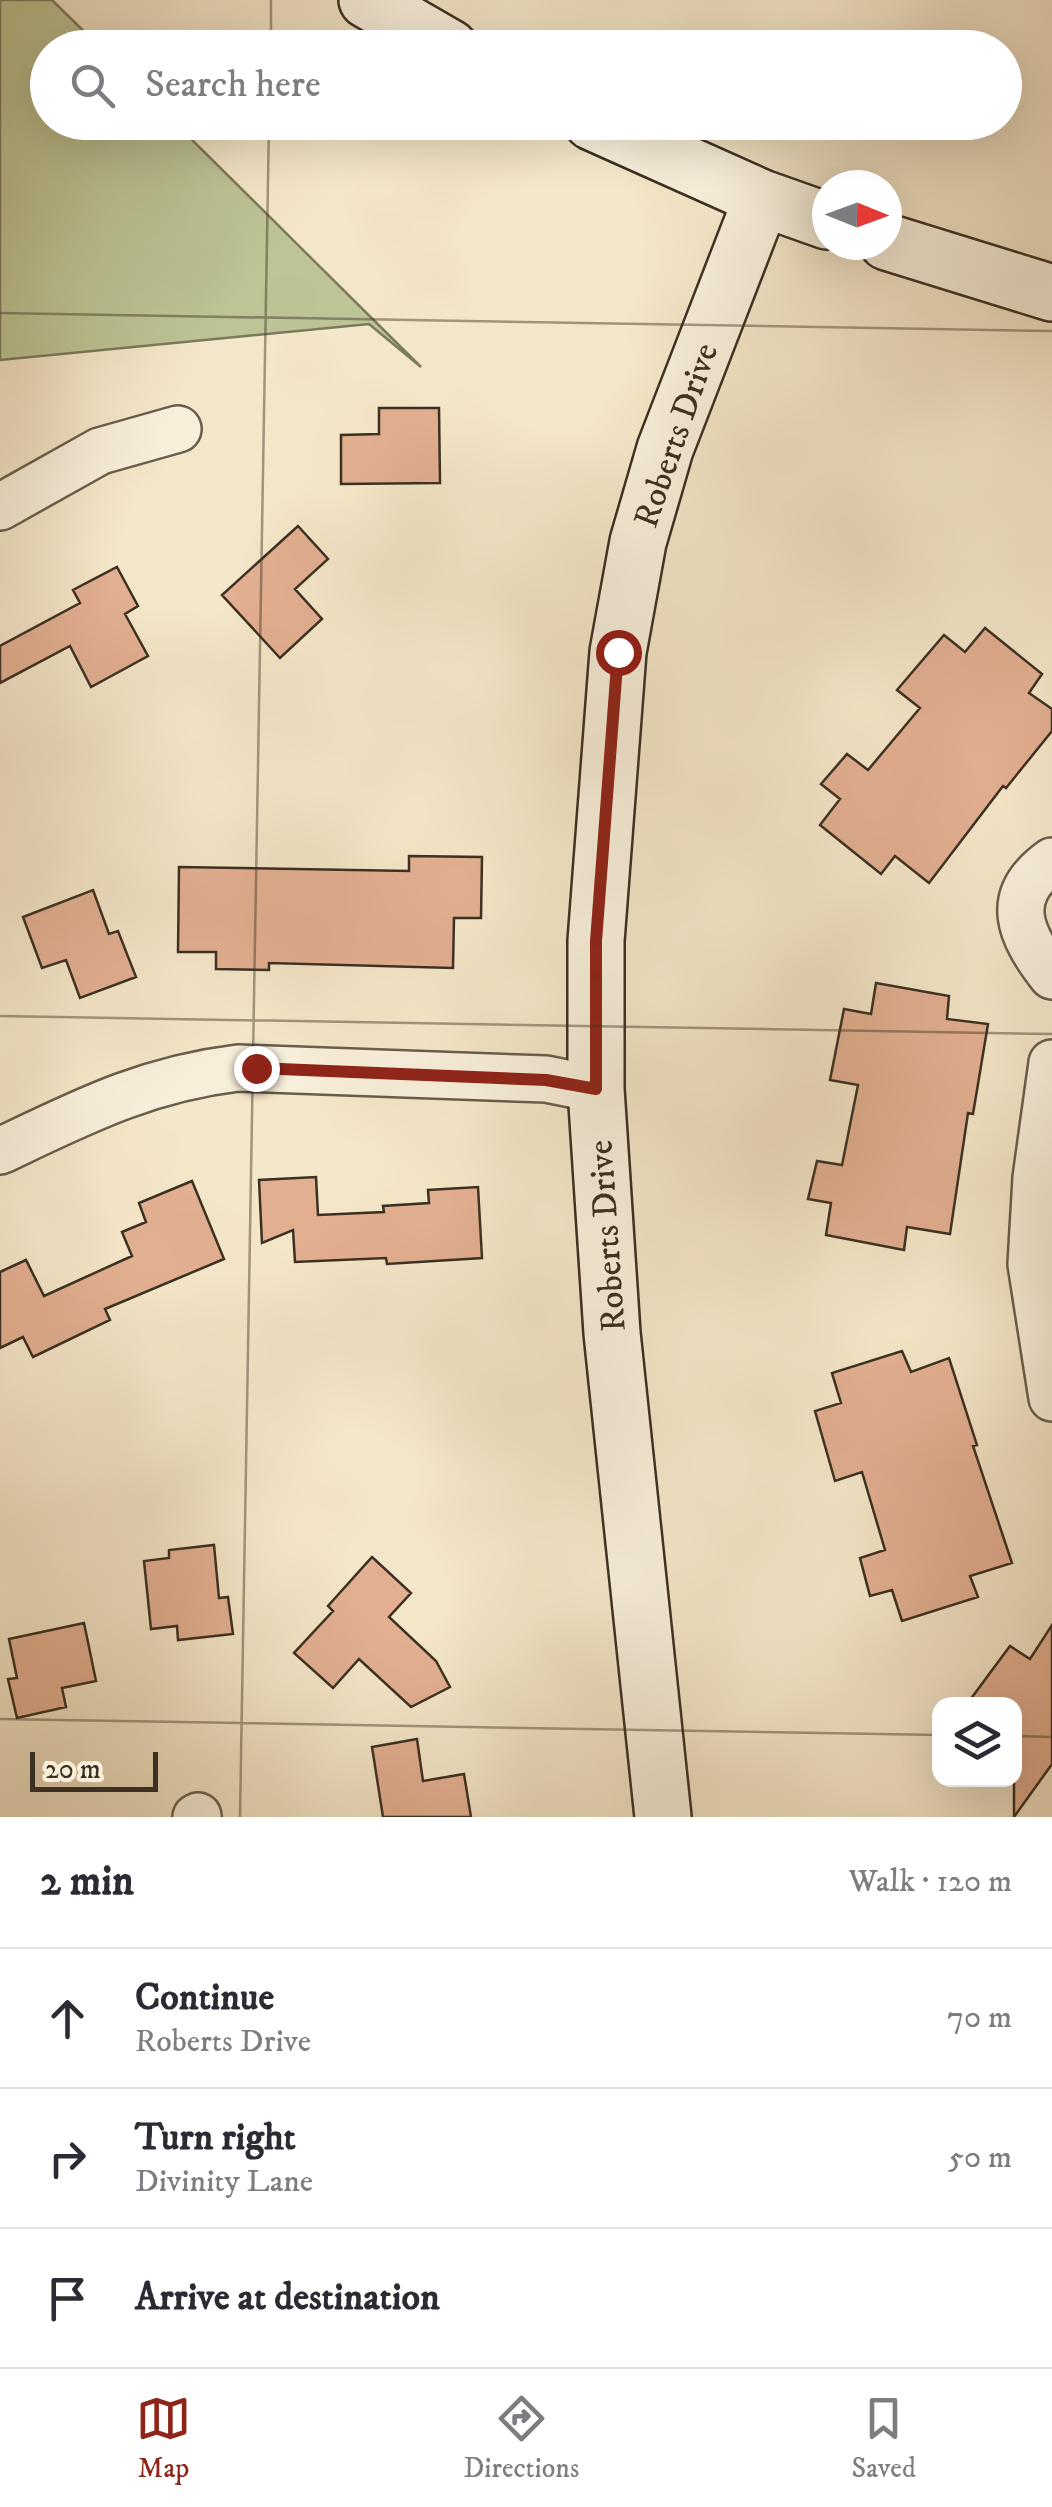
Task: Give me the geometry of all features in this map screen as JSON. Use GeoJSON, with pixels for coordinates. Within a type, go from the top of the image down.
{"type":"FeatureCollection","features":[{"type":"Feature","properties":{"kind":"street"},"geometry":{"type":"LineString","coordinates":[[367,0],[419,30]]}},
{"type":"Feature","properties":{"kind":"street"},"geometry":{"type":"LineString","coordinates":[[632,140],[762,198],[812,216]]}},
{"type":"Feature","properties":{"kind":"street","name":"Roberts Drive"},"geometry":{"type":"LineString","coordinates":[[663,1817],[612,1333],[596,1089],[597,921],[618,652],[638,542],[665,449],[762,198]]}},
{"type":"Feature","properties":{"kind":"street"},"geometry":{"type":"LineString","coordinates":[[902,247],[1052,293]]}},
{"type":"Feature","properties":{"kind":"street"},"geometry":{"type":"LineString","coordinates":[[0,507],[100,451],[178,429]]}},
{"type":"Feature","properties":{"kind":"street"},"geometry":{"type":"LineString","coordinates":[[1052,861],[1035,874],[1022,896],[1021,922],[1030,948],[1052,976]]}},
{"type":"Feature","properties":{"kind":"street"},"geometry":{"type":"LineString","coordinates":[[1052,1063],[1036,1178],[1031,1264],[1052,1398]]}},
{"type":"Feature","properties":{"kind":"street"},"geometry":{"type":"LineString","coordinates":[[0,1151],[147,1085],[194,1073],[238,1068],[546,1080],[596,1089]]}},
{"type":"Feature","properties":{"kind":"green space"},"geometry":{"type":"Polygon","coordinates":[[[0,0],[52,0],[83,30],[30,30],[30,140],[192,140],[421,367],[369,324],[0,360],[0,0]]]}},
{"type":"Feature","properties":{"kind":"building"},"geometry":{"type":"Polygon","coordinates":[[[379,408],[439,408],[440,483],[341,484],[341,435],[379,434],[379,408]]]}},
{"type":"Feature","properties":{"kind":"building"},"geometry":{"type":"Polygon","coordinates":[[[298,526],[328,559],[295,589],[322,619],[280,658],[222,595],[298,526]]]}},
{"type":"Feature","properties":{"kind":"building"},"geometry":{"type":"Polygon","coordinates":[[[117,567],[138,606],[125,614],[148,656],[91,687],[70,646],[0,683],[0,646],[80,603],[73,590],[117,567]]]}},
{"type":"Feature","properties":{"kind":"building"},"geometry":{"type":"Polygon","coordinates":[[[985,628],[1042,674],[1029,693],[1052,709],[1052,731],[1006,788],[1003,786],[929,883],[895,856],[881,874],[820,825],[840,799],[821,784],[847,754],[868,770],[920,708],[897,690],[944,635],[965,652],[985,628]]]}},
{"type":"Feature","properties":{"kind":"building"},"geometry":{"type":"Polygon","coordinates":[[[409,856],[482,857],[481,918],[454,918],[453,968],[269,963],[269,970],[216,969],[216,952],[178,952],[179,867],[409,871],[409,856]]]}},
{"type":"Feature","properties":{"kind":"building"},"geometry":{"type":"Polygon","coordinates":[[[93,890],[109,934],[118,931],[136,977],[80,998],[66,960],[42,968],[23,917],[93,890]]]}},
{"type":"Feature","properties":{"kind":"building"},"geometry":{"type":"Polygon","coordinates":[[[876,983],[949,996],[947,1019],[988,1024],[973,1114],[968,1113],[950,1234],[907,1227],[904,1250],[826,1235],[831,1203],[808,1199],[817,1161],[842,1165],[858,1085],[830,1080],[844,1009],[871,1014],[876,983]]]}},
{"type":"Feature","properties":{"kind":"building"},"geometry":{"type":"Polygon","coordinates":[[[316,1177],[318,1215],[384,1212],[383,1206],[429,1203],[428,1190],[478,1187],[482,1258],[387,1264],[386,1258],[295,1262],[293,1230],[262,1243],[259,1180],[316,1177]]]}},
{"type":"Feature","properties":{"kind":"building"},"geometry":{"type":"Polygon","coordinates":[[[192,1181],[224,1259],[105,1309],[110,1320],[33,1357],[23,1337],[0,1348],[0,1272],[26,1260],[44,1296],[132,1256],[122,1232],[146,1222],[139,1203],[192,1181]]]}},
{"type":"Feature","properties":{"kind":"building"},"geometry":{"type":"Polygon","coordinates":[[[902,1351],[911,1372],[949,1358],[1012,1563],[970,1576],[978,1597],[902,1621],[892,1590],[870,1596],[860,1558],[885,1550],[862,1472],[835,1481],[815,1411],[841,1403],[832,1373],[902,1351]]]}},
{"type":"Feature","properties":{"kind":"building"},"geometry":{"type":"Polygon","coordinates":[[[214,1545],[219,1598],[228,1597],[233,1634],[178,1640],[177,1626],[151,1629],[144,1561],[169,1558],[169,1550],[214,1545]]]}},
{"type":"Feature","properties":{"kind":"building"},"geometry":{"type":"Polygon","coordinates":[[[372,1557],[411,1593],[389,1617],[436,1661],[450,1687],[411,1707],[359,1659],[333,1688],[294,1653],[333,1611],[328,1606],[372,1557]]]}},
{"type":"Feature","properties":{"kind":"building"},"geometry":{"type":"Polygon","coordinates":[[[84,1623],[96,1681],[62,1688],[66,1707],[17,1718],[8,1679],[17,1678],[9,1639],[84,1623]]]}},
{"type":"Feature","properties":{"kind":"building"},"geometry":{"type":"Polygon","coordinates":[[[1052,1625],[1052,1764],[1014,1817],[1014,1787],[1022,1787],[1022,1697],[972,1697],[1010,1646],[1030,1659],[1052,1625]]]}},
{"type":"Feature","properties":{"kind":"building"},"geometry":{"type":"Polygon","coordinates":[[[417,1739],[423,1781],[464,1774],[471,1817],[383,1817],[372,1747],[417,1739]]]}},
{"type":"Feature","properties":{"kind":"route"},"geometry":{"type":"LineString","coordinates":[[256,1068],[546,1080],[596,1089],[596,941],[618,652]]}}]}
